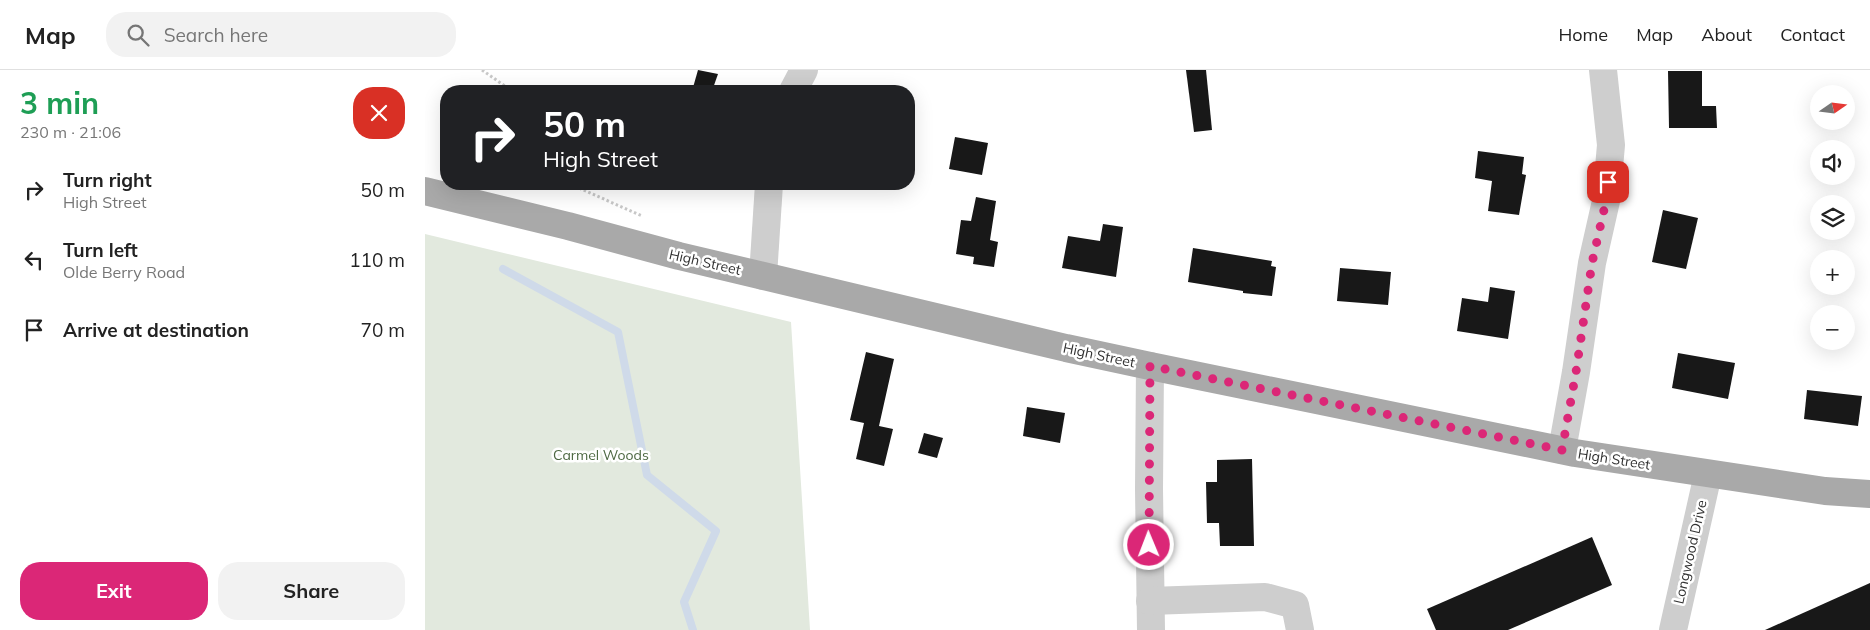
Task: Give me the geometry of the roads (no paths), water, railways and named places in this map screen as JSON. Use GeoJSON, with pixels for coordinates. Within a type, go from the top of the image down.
{"type":"FeatureCollection","features":[{"type":"Feature","properties":{"kind":"main road","name":"High Street"},"geometry":{"type":"LineString","coordinates":[[425,191],[763,276],[1150,366],[1562,450],[1825,491],[1870,494]]}},
{"type":"Feature","properties":{"kind":"street"},"geometry":{"type":"LineString","coordinates":[[796,85],[804,70]]}},
{"type":"Feature","properties":{"kind":"street"},"geometry":{"type":"LineString","coordinates":[[1562,450],[1592,263],[1606,201],[1611,145],[1603,70]]}},
{"type":"Feature","properties":{"kind":"street"},"geometry":{"type":"LineString","coordinates":[[763,276],[769,190]]}},
{"type":"Feature","properties":{"kind":"street"},"geometry":{"type":"LineString","coordinates":[[1150,366],[1151,630]]}},
{"type":"Feature","properties":{"kind":"street","name":"Longwood Drive"},"geometry":{"type":"LineString","coordinates":[[1673,630],[1708,474]]}},
{"type":"Feature","properties":{"kind":"street"},"geometry":{"type":"LineString","coordinates":[[1150,601],[1265,597],[1295,605],[1300,630]]}},
{"type":"Feature","properties":{"kind":"waterway"},"geometry":{"type":"LineString","coordinates":[[503,269],[618,332],[647,475],[716,531],[684,602],[693,630]]}},
{"type":"Feature","properties":{"kind":"park label","name":"Carmel Woods"},"geometry":{"type":"Point","coordinates":[601,455]}}]}
